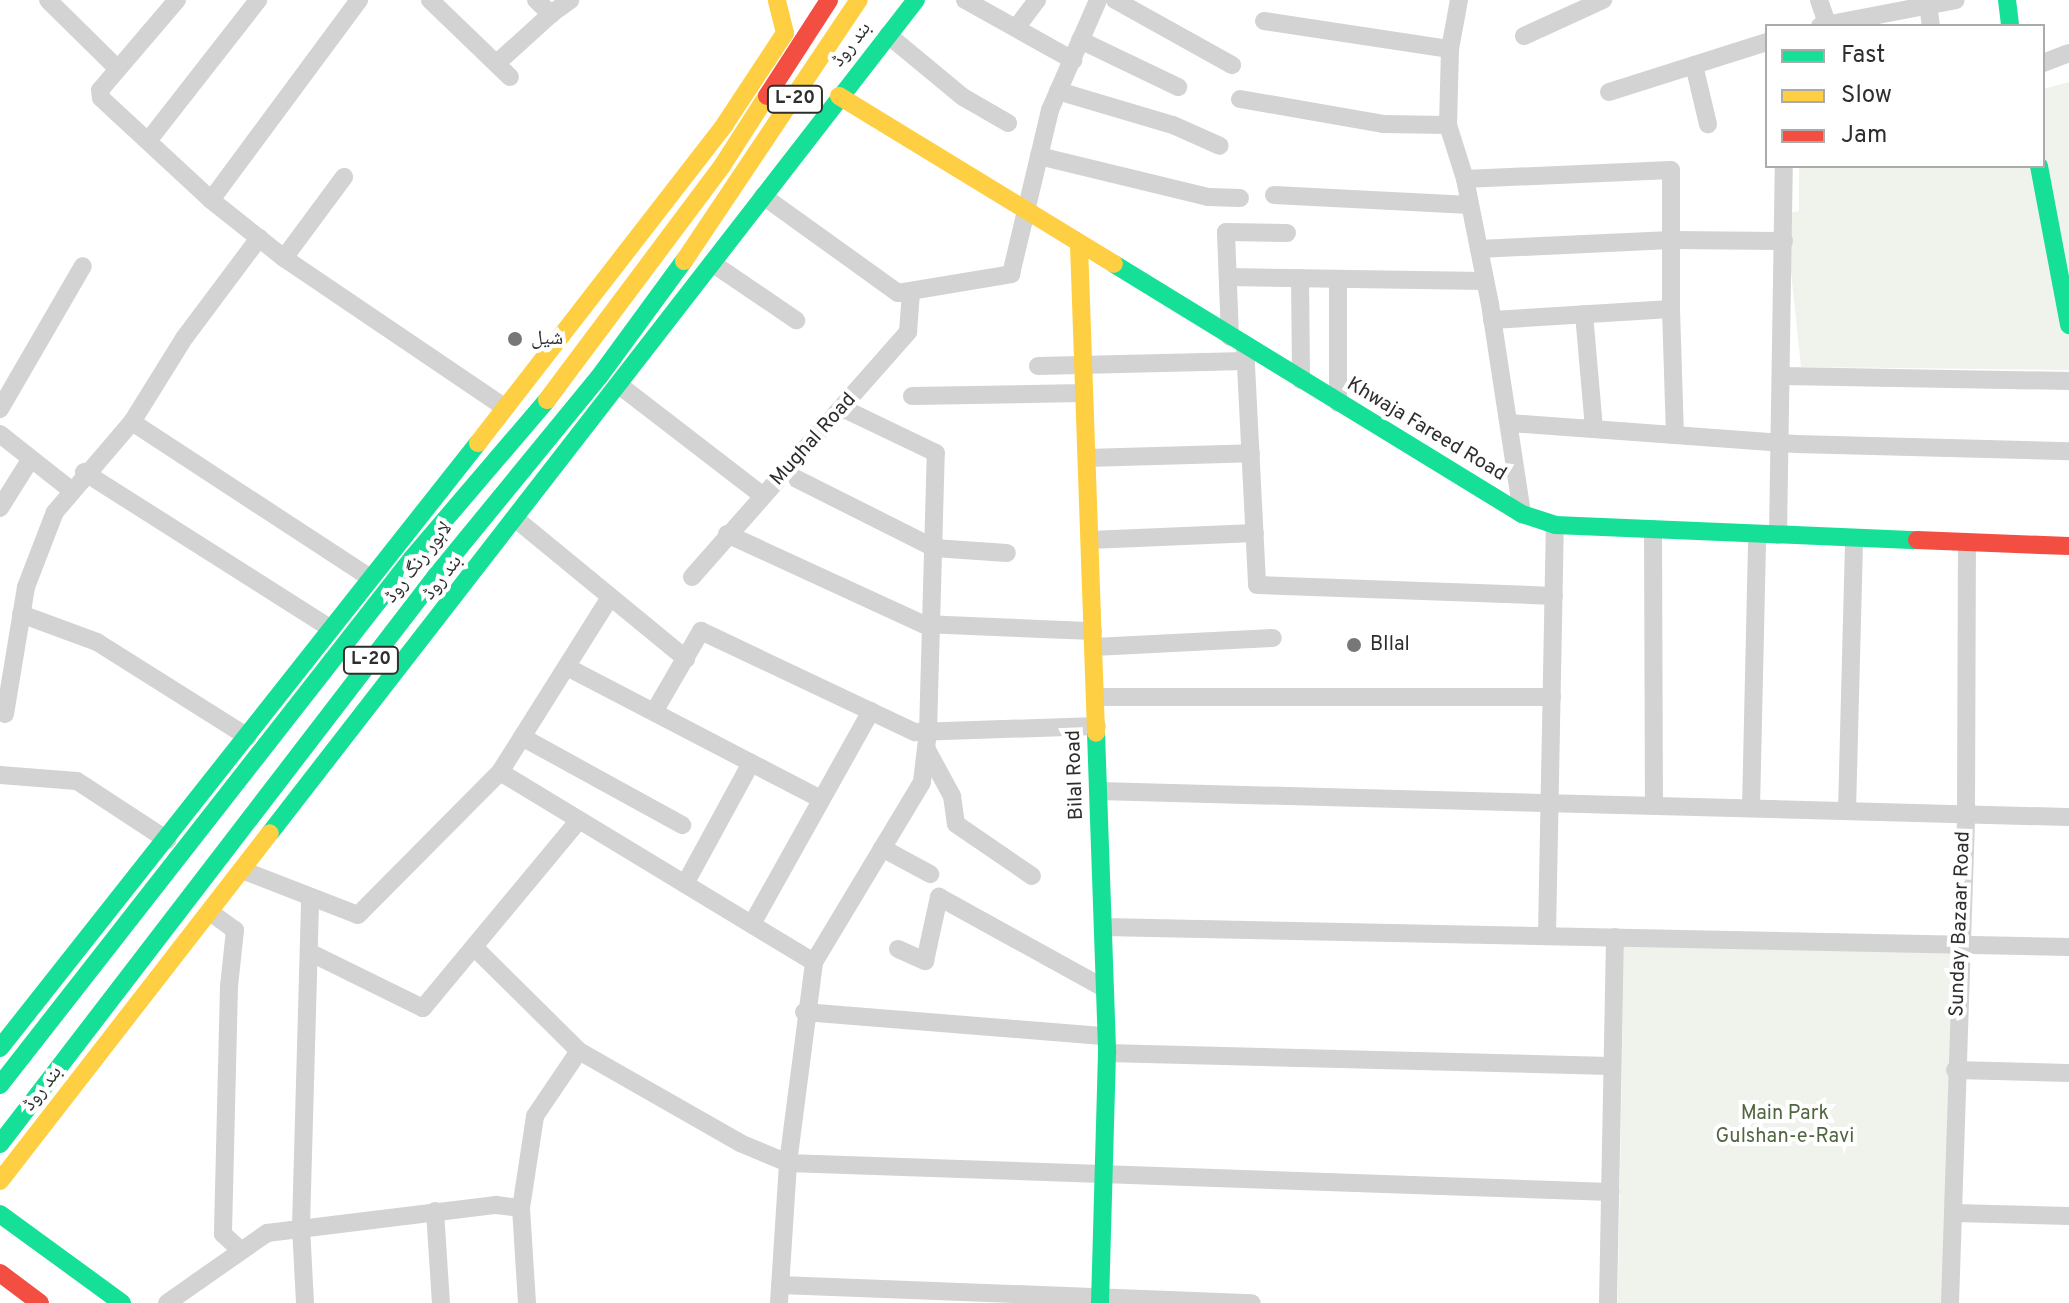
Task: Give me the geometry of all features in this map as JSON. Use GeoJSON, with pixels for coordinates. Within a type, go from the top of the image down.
{"type":"FeatureCollection","features":[{"type":"Feature","properties":{"kind":"main road"},"geometry":{"type":"LineString","coordinates":[[0,1048],[248,737],[725,124],[785,33],[777,0]]}},
{"type":"Feature","properties":{"kind":"main road","name":"لاہور رنگ روڈ"},"geometry":{"type":"LineString","coordinates":[[0,1085],[413,557],[580,361],[722,166],[829,0]]}},
{"type":"Feature","properties":{"kind":"main road","name":"لاہور رنگ روڈ"},"geometry":{"type":"LineString","coordinates":[[0,1144],[436,576],[599,377],[744,178],[859,0]]}},
{"type":"Feature","properties":{"kind":"main road","name":"بند روڈ"},"geometry":{"type":"LineString","coordinates":[[0,1181],[517,520],[839,96],[916,0]]}},
{"type":"Feature","properties":{"kind":"main road"},"geometry":{"type":"LineString","coordinates":[[2007,0],[2010,24]]}},
{"type":"Feature","properties":{"kind":"main road","name":"Khwaja Fareed Road"},"geometry":{"type":"LineString","coordinates":[[839,96],[1240,348],[1301,380],[1522,514],[1555,525],[2069,546]]}},
{"type":"Feature","properties":{"kind":"main road"},"geometry":{"type":"LineString","coordinates":[[2039,168],[2069,325]]}},
{"type":"Feature","properties":{"kind":"main road","name":"Bilal Road"},"geometry":{"type":"LineString","coordinates":[[1079,245],[1106,1044],[1106,1175],[1100,1301]]}},
{"type":"Feature","properties":{"kind":"main road"},"geometry":{"type":"LineString","coordinates":[[0,1214],[122,1303]]}},
{"type":"Feature","properties":{"kind":"main road"},"geometry":{"type":"LineString","coordinates":[[0,1273],[40,1303]]}},
{"type":"Feature","properties":{"kind":"street"},"geometry":{"type":"LineString","coordinates":[[48,0],[118,69]]}},
{"type":"Feature","properties":{"kind":"street"},"geometry":{"type":"LineString","coordinates":[[148,141],[258,0]]}},
{"type":"Feature","properties":{"kind":"street"},"geometry":{"type":"LineString","coordinates":[[211,200],[359,0]]}},
{"type":"Feature","properties":{"kind":"street"},"geometry":{"type":"LineString","coordinates":[[430,0],[510,77]]}},
{"type":"Feature","properties":{"kind":"street"},"geometry":{"type":"LineString","coordinates":[[536,0],[551,14]]}},
{"type":"Feature","properties":{"kind":"street"},"geometry":{"type":"LineString","coordinates":[[497,63],[570,0]]}},
{"type":"Feature","properties":{"kind":"street"},"geometry":{"type":"LineString","coordinates":[[965,0],[1073,60]]}},
{"type":"Feature","properties":{"kind":"street"},"geometry":{"type":"LineString","coordinates":[[1016,28],[1037,0]]}},
{"type":"Feature","properties":{"kind":"street"},"geometry":{"type":"LineString","coordinates":[[763,196],[898,293],[1011,274],[1058,91],[1098,0]]}},
{"type":"Feature","properties":{"kind":"street"},"geometry":{"type":"LineString","coordinates":[[1115,0],[1232,65]]}},
{"type":"Feature","properties":{"kind":"street"},"geometry":{"type":"LineString","coordinates":[[1459,0],[1450,49],[1448,125],[1465,179],[1479,249],[1510,423],[1522,514]]}},
{"type":"Feature","properties":{"kind":"street"},"geometry":{"type":"LineString","coordinates":[[1524,36],[1603,0]]}},
{"type":"Feature","properties":{"kind":"street"},"geometry":{"type":"LineString","coordinates":[[1819,0],[1825,24]]}},
{"type":"Feature","properties":{"kind":"street"},"geometry":{"type":"LineString","coordinates":[[1836,24],[1892,19],[1928,5],[1956,0]]}},
{"type":"Feature","properties":{"kind":"street"},"geometry":{"type":"LineString","coordinates":[[171,2],[100,90],[101,98],[211,200],[284,258],[503,406]]}},
{"type":"Feature","properties":{"kind":"street"},"geometry":{"type":"LineString","coordinates":[[1928,5],[1931,24]]}},
{"type":"Feature","properties":{"kind":"street"},"geometry":{"type":"LineString","coordinates":[[1264,21],[1450,49]]}},
{"type":"Feature","properties":{"kind":"street"},"geometry":{"type":"LineString","coordinates":[[888,35],[963,97],[1008,123]]}},
{"type":"Feature","properties":{"kind":"street"},"geometry":{"type":"LineString","coordinates":[[1080,40],[1178,87]]}},
{"type":"Feature","properties":{"kind":"street"},"geometry":{"type":"LineString","coordinates":[[1609,92],[1765,43]]}},
{"type":"Feature","properties":{"kind":"street"},"geometry":{"type":"LineString","coordinates":[[2045,62],[2069,53]]}},
{"type":"Feature","properties":{"kind":"street"},"geometry":{"type":"LineString","coordinates":[[1694,65],[1708,124]]}},
{"type":"Feature","properties":{"kind":"street"},"geometry":{"type":"LineString","coordinates":[[1058,91],[1173,125],[1220,146]]}},
{"type":"Feature","properties":{"kind":"street"},"geometry":{"type":"LineString","coordinates":[[1240,99],[1383,124],[1448,125]]}},
{"type":"Feature","properties":{"kind":"street"},"geometry":{"type":"LineString","coordinates":[[1039,156],[1208,197],[1240,198]]}},
{"type":"Feature","properties":{"kind":"street"},"geometry":{"type":"LineString","coordinates":[[1778,535],[1783,376],[1784,168]]}},
{"type":"Feature","properties":{"kind":"street"},"geometry":{"type":"LineString","coordinates":[[1465,179],[1671,170],[1675,435]]}},
{"type":"Feature","properties":{"kind":"street"},"geometry":{"type":"LineString","coordinates":[[284,258],[344,177]]}},
{"type":"Feature","properties":{"kind":"street"},"geometry":{"type":"LineString","coordinates":[[1274,195],[1470,205]]}},
{"type":"Feature","properties":{"kind":"street"},"geometry":{"type":"LineString","coordinates":[[1287,233],[1226,232],[1228,277],[1240,348],[1251,453],[1257,585],[1554,596]]}},
{"type":"Feature","properties":{"kind":"street"},"geometry":{"type":"LineString","coordinates":[[5,714],[21,614],[55,512],[84,472],[132,422],[191,327],[259,238]]}},
{"type":"Feature","properties":{"kind":"street"},"geometry":{"type":"LineString","coordinates":[[1479,249],[1671,240],[1784,241]]}},
{"type":"Feature","properties":{"kind":"street"},"geometry":{"type":"LineString","coordinates":[[712,263],[796,320]]}},
{"type":"Feature","properties":{"kind":"street"},"geometry":{"type":"LineString","coordinates":[[0,409],[83,266]]}},
{"type":"Feature","properties":{"kind":"street"},"geometry":{"type":"LineString","coordinates":[[1228,277],[1485,281]]}},
{"type":"Feature","properties":{"kind":"street"},"geometry":{"type":"LineString","coordinates":[[1300,278],[1301,380]]}},
{"type":"Feature","properties":{"kind":"street"},"geometry":{"type":"LineString","coordinates":[[1338,280],[1338,403]]}},
{"type":"Feature","properties":{"kind":"street","name":"Mughal Road"},"geometry":{"type":"LineString","coordinates":[[692,577],[727,534],[844,409],[908,332],[911,292]]}},
{"type":"Feature","properties":{"kind":"street"},"geometry":{"type":"LineString","coordinates":[[1492,320],[1671,309]]}},
{"type":"Feature","properties":{"kind":"street"},"geometry":{"type":"LineString","coordinates":[[1584,314],[1594,429]]}},
{"type":"Feature","properties":{"kind":"street"},"geometry":{"type":"LineString","coordinates":[[1038,366],[1083,365],[1240,348]]}},
{"type":"Feature","properties":{"kind":"street"},"geometry":{"type":"LineString","coordinates":[[1783,376],[2069,381]]}},
{"type":"Feature","properties":{"kind":"street"},"geometry":{"type":"LineString","coordinates":[[619,385],[763,496]]}},
{"type":"Feature","properties":{"kind":"street"},"geometry":{"type":"LineString","coordinates":[[912,396],[1084,393]]}},
{"type":"Feature","properties":{"kind":"street"},"geometry":{"type":"LineString","coordinates":[[844,409],[936,453],[927,740],[922,782],[814,962],[804,1012],[788,1163],[779,1294],[1252,1303]]}},
{"type":"Feature","properties":{"kind":"street"},"geometry":{"type":"LineString","coordinates":[[132,422],[370,578]]}},
{"type":"Feature","properties":{"kind":"street"},"geometry":{"type":"LineString","coordinates":[[1510,423],[1781,443],[2069,451]]}},
{"type":"Feature","properties":{"kind":"street"},"geometry":{"type":"LineString","coordinates":[[0,434],[71,490]]}},
{"type":"Feature","properties":{"kind":"street"},"geometry":{"type":"LineString","coordinates":[[1087,458],[1251,453]]}},
{"type":"Feature","properties":{"kind":"street"},"geometry":{"type":"LineString","coordinates":[[0,508],[30,460]]}},
{"type":"Feature","properties":{"kind":"street"},"geometry":{"type":"LineString","coordinates":[[84,472],[331,629]]}},
{"type":"Feature","properties":{"kind":"street"},"geometry":{"type":"LineString","coordinates":[[785,473],[934,548],[1007,553]]}},
{"type":"Feature","properties":{"kind":"street"},"geometry":{"type":"LineString","coordinates":[[517,520],[686,659]]}},
{"type":"Feature","properties":{"kind":"street"},"geometry":{"type":"LineString","coordinates":[[1547,935],[1555,525]]}},
{"type":"Feature","properties":{"kind":"street"},"geometry":{"type":"LineString","coordinates":[[1653,529],[1654,806]]}},
{"type":"Feature","properties":{"kind":"street"},"geometry":{"type":"LineString","coordinates":[[1090,540],[1255,533]]}},
{"type":"Feature","properties":{"kind":"street"},"geometry":{"type":"LineString","coordinates":[[727,534],[932,624],[1093,639],[1273,638]]}},
{"type":"Feature","properties":{"kind":"street"},"geometry":{"type":"LineString","coordinates":[[1751,808],[1757,534]]}},
{"type":"Feature","properties":{"kind":"street"},"geometry":{"type":"LineString","coordinates":[[1847,811],[1854,539]]}},
{"type":"Feature","properties":{"kind":"street","name":"Sunday Bazaar Road"},"geometry":{"type":"LineString","coordinates":[[1950,1303],[1955,1070],[1966,814],[1967,544]]}},
{"type":"Feature","properties":{"kind":"street"},"geometry":{"type":"LineString","coordinates":[[242,870],[358,915],[500,772],[610,597]]}},
{"type":"Feature","properties":{"kind":"street"},"geometry":{"type":"LineString","coordinates":[[21,614],[97,642],[248,737]]}},
{"type":"Feature","properties":{"kind":"street"},"geometry":{"type":"LineString","coordinates":[[654,712],[701,631],[927,740],[952,796],[956,824],[1032,876]]}},
{"type":"Feature","properties":{"kind":"street"},"geometry":{"type":"LineString","coordinates":[[567,667],[821,799]]}},
{"type":"Feature","properties":{"kind":"street"},"geometry":{"type":"LineString","coordinates":[[1096,697],[1552,697]]}},
{"type":"Feature","properties":{"kind":"street"},"geometry":{"type":"LineString","coordinates":[[752,924],[871,711]]}},
{"type":"Feature","properties":{"kind":"street"},"geometry":{"type":"LineString","coordinates":[[927,740],[1097,726]]}},
{"type":"Feature","properties":{"kind":"street"},"geometry":{"type":"LineString","coordinates":[[522,737],[682,825]]}},
{"type":"Feature","properties":{"kind":"street"},"geometry":{"type":"LineString","coordinates":[[685,884],[751,763]]}},
{"type":"Feature","properties":{"kind":"street"},"geometry":{"type":"LineString","coordinates":[[500,772],[814,962]]}},
{"type":"Feature","properties":{"kind":"street"},"geometry":{"type":"LineString","coordinates":[[0,775],[77,781],[167,840]]}},
{"type":"Feature","properties":{"kind":"street"},"geometry":{"type":"LineString","coordinates":[[1099,791],[2069,817]]}},
{"type":"Feature","properties":{"kind":"street"},"geometry":{"type":"LineString","coordinates":[[309,952],[423,1008],[579,820]]}},
{"type":"Feature","properties":{"kind":"street"},"geometry":{"type":"LineString","coordinates":[[882,848],[930,874]]}},
{"type":"Feature","properties":{"kind":"street"},"geometry":{"type":"LineString","coordinates":[[305,1303],[301,1226],[310,897]]}},
{"type":"Feature","properties":{"kind":"street"},"geometry":{"type":"LineString","coordinates":[[898,949],[925,961],[939,897],[1104,988]]}},
{"type":"Feature","properties":{"kind":"street"},"geometry":{"type":"LineString","coordinates":[[210,912],[235,930],[229,986],[223,1234],[240,1250]]}},
{"type":"Feature","properties":{"kind":"street"},"geometry":{"type":"LineString","coordinates":[[1103,927],[1960,942],[2069,947]]}},
{"type":"Feature","properties":{"kind":"street"},"geometry":{"type":"LineString","coordinates":[[1608,1303],[1610,1066],[1615,937]]}},
{"type":"Feature","properties":{"kind":"street"},"geometry":{"type":"LineString","coordinates":[[474,947],[579,1051],[740,1143],[788,1163],[1610,1192]]}},
{"type":"Feature","properties":{"kind":"street"},"geometry":{"type":"LineString","coordinates":[[804,1012],[1106,1044],[1610,1066]]}},
{"type":"Feature","properties":{"kind":"street"},"geometry":{"type":"LineString","coordinates":[[527,1303],[521,1208],[535,1116],[579,1051]]}},
{"type":"Feature","properties":{"kind":"street"},"geometry":{"type":"LineString","coordinates":[[1955,1070],[2069,1073]]}},
{"type":"Feature","properties":{"kind":"street"},"geometry":{"type":"LineString","coordinates":[[167,1303],[267,1233],[301,1226],[435,1211],[496,1205],[521,1208]]}},
{"type":"Feature","properties":{"kind":"street"},"geometry":{"type":"LineString","coordinates":[[435,1211],[441,1303]]}},
{"type":"Feature","properties":{"kind":"street"},"geometry":{"type":"LineString","coordinates":[[1954,1213],[2069,1216]]}},
{"type":"Feature","properties":{"kind":"green space"},"geometry":{"type":"Polygon","coordinates":[[[2069,82],[2069,370],[1801,367],[1785,214],[1799,211],[1799,168],[2045,168],[2045,88],[2069,82]]]}},
{"type":"Feature","properties":{"kind":"green space","name":"Main Park Gulshan-e-Ravi"},"geometry":{"type":"Polygon","coordinates":[[[1624,943],[1952,949],[1946,1303],[1618,1303],[1624,943]]]}},
{"type":"Feature","properties":{"kind":"traffic: fast"},"geometry":{"type":"LineString","coordinates":[[270,833],[916,0]]}},
{"type":"Feature","properties":{"kind":"traffic: fast"},"geometry":{"type":"LineString","coordinates":[[2007,0],[2010,24]]}},
{"type":"Feature","properties":{"kind":"traffic: fast"},"geometry":{"type":"LineString","coordinates":[[2039,168],[2069,325]]}},
{"type":"Feature","properties":{"kind":"traffic: fast"},"geometry":{"type":"LineString","coordinates":[[0,1144],[436,576],[599,377],[684,261]]}},
{"type":"Feature","properties":{"kind":"traffic: fast"},"geometry":{"type":"LineString","coordinates":[[1114,264],[1522,514],[1555,525],[1917,540]]}},
{"type":"Feature","properties":{"kind":"traffic: fast"},"geometry":{"type":"LineString","coordinates":[[0,1085],[413,557],[547,400]]}},
{"type":"Feature","properties":{"kind":"traffic: fast"},"geometry":{"type":"LineString","coordinates":[[0,1048],[478,443]]}},
{"type":"Feature","properties":{"kind":"traffic: fast"},"geometry":{"type":"LineString","coordinates":[[1096,733],[1107,1053],[1100,1303]]}},
{"type":"Feature","properties":{"kind":"traffic: fast"},"geometry":{"type":"LineString","coordinates":[[0,1214],[122,1303]]}},
{"type":"Feature","properties":{"kind":"traffic: slow"},"geometry":{"type":"LineString","coordinates":[[478,443],[725,124],[785,33],[777,0]]}},
{"type":"Feature","properties":{"kind":"traffic: slow"},"geometry":{"type":"LineString","coordinates":[[684,261],[859,0]]}},
{"type":"Feature","properties":{"kind":"traffic: slow"},"geometry":{"type":"LineString","coordinates":[[547,400],[722,166],[767,96]]}},
{"type":"Feature","properties":{"kind":"traffic: slow"},"geometry":{"type":"LineString","coordinates":[[839,96],[1114,264]]}},
{"type":"Feature","properties":{"kind":"traffic: slow"},"geometry":{"type":"LineString","coordinates":[[1079,245],[1096,733]]}},
{"type":"Feature","properties":{"kind":"traffic: slow"},"geometry":{"type":"LineString","coordinates":[[0,1181],[270,833]]}},
{"type":"Feature","properties":{"kind":"traffic: jam"},"geometry":{"type":"LineString","coordinates":[[767,96],[829,0]]}},
{"type":"Feature","properties":{"kind":"traffic: jam"},"geometry":{"type":"LineString","coordinates":[[1917,540],[2069,546]]}},
{"type":"Feature","properties":{"kind":"traffic: jam"},"geometry":{"type":"LineString","coordinates":[[0,1273],[40,1303]]}},
{"type":"Feature","properties":{"kind":"place","name":"شیل"},"geometry":{"type":"Point","coordinates":[515,339]}},
{"type":"Feature","properties":{"kind":"place","name":"BIlal"},"geometry":{"type":"Point","coordinates":[1354,645]}}]}
